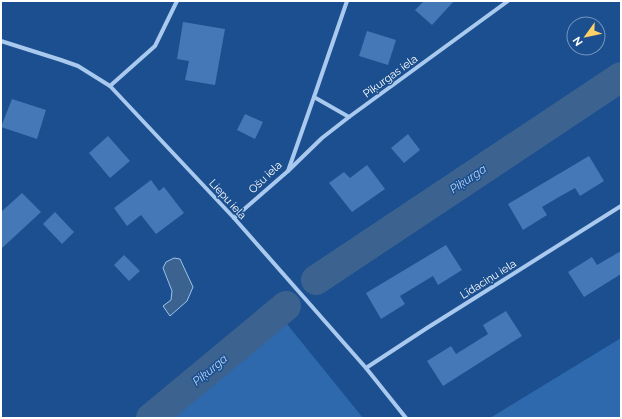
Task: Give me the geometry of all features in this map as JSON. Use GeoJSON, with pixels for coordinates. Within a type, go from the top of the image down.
{"type":"FeatureCollection","features":[{"type":"Feature","properties":{"kind":"street"},"geometry":{"type":"LineString","coordinates":[[110,86],[155,46],[177,1]]}},
{"type":"Feature","properties":{"kind":"street","name":"Ošu iela"},"geometry":{"type":"LineString","coordinates":[[234,218],[288,171],[347,1]]}},
{"type":"Feature","properties":{"kind":"street","name":"Piķurgas iela"},"geometry":{"type":"LineString","coordinates":[[288,171],[322,138],[349,117],[508,1]]}},
{"type":"Feature","properties":{"kind":"street","name":"Liepu iela"},"geometry":{"type":"LineString","coordinates":[[1,41],[72,64],[110,86],[234,218],[366,368],[406,418]]}},
{"type":"Feature","properties":{"kind":"street"},"geometry":{"type":"LineString","coordinates":[[314,97],[349,117]]}},
{"type":"Feature","properties":{"kind":"street","name":"Līdaciņu iela"},"geometry":{"type":"LineString","coordinates":[[366,368],[621,206]]}},
{"type":"Feature","properties":{"kind":"shaded area"},"geometry":{"type":"Polygon","coordinates":[[[174,258],[180,259],[193,287],[187,301],[170,316],[163,306],[171,300],[172,291],[163,268],[166,262],[174,258]]]}},
{"type":"Feature","properties":{"kind":"shaded area"},"geometry":{"type":"Polygon","coordinates":[[[270,304],[363,418],[135,418],[270,304]]]}},
{"type":"Feature","properties":{"kind":"shaded area"},"geometry":{"type":"Polygon","coordinates":[[[621,338],[621,418],[490,418],[621,338]]]}},
{"type":"Feature","properties":{"kind":"building"},"geometry":{"type":"Polygon","coordinates":[[[424,1],[454,1],[432,25],[415,10],[424,1]]]}},
{"type":"Feature","properties":{"kind":"building"},"geometry":{"type":"Polygon","coordinates":[[[183,22],[225,29],[215,85],[185,80],[189,61],[177,59],[183,22]]]}},
{"type":"Feature","properties":{"kind":"building"},"geometry":{"type":"Polygon","coordinates":[[[367,31],[396,40],[388,65],[359,56],[367,31]]]}},
{"type":"Feature","properties":{"kind":"building"},"geometry":{"type":"Polygon","coordinates":[[[12,99],[46,110],[37,139],[1,127],[12,99]]]}},
{"type":"Feature","properties":{"kind":"building"},"geometry":{"type":"Polygon","coordinates":[[[245,114],[263,122],[255,139],[237,130],[245,114]]]}},
{"type":"Feature","properties":{"kind":"building"},"geometry":{"type":"Polygon","coordinates":[[[408,134],[420,150],[404,163],[391,148],[408,134]]]}},
{"type":"Feature","properties":{"kind":"building"},"geometry":{"type":"Polygon","coordinates":[[[108,136],[130,161],[110,178],[89,153],[108,136]]]}},
{"type":"Feature","properties":{"kind":"building"},"geometry":{"type":"Polygon","coordinates":[[[589,156],[604,181],[580,196],[575,188],[542,207],[547,215],[523,230],[508,204],[589,156]]]}},
{"type":"Feature","properties":{"kind":"building"},"geometry":{"type":"Polygon","coordinates":[[[367,165],[385,189],[352,212],[329,183],[344,172],[350,178],[367,165]]]}},
{"type":"Feature","properties":{"kind":"building"},"geometry":{"type":"Polygon","coordinates":[[[151,180],[159,191],[164,187],[184,213],[156,234],[141,215],[127,226],[114,208],[151,180]]]}},
{"type":"Feature","properties":{"kind":"building"},"geometry":{"type":"Polygon","coordinates":[[[22,193],[41,212],[1,249],[1,212],[22,193]]]}},
{"type":"Feature","properties":{"kind":"building"},"geometry":{"type":"Polygon","coordinates":[[[55,212],[74,232],[62,244],[43,224],[55,212]]]}},
{"type":"Feature","properties":{"kind":"building"},"geometry":{"type":"Polygon","coordinates":[[[446,245],[462,270],[438,285],[433,276],[400,296],[405,304],[381,319],[366,293],[446,245]]]}},
{"type":"Feature","properties":{"kind":"building"},"geometry":{"type":"Polygon","coordinates":[[[621,251],[621,274],[584,297],[568,272],[592,257],[597,265],[621,251]]]}},
{"type":"Feature","properties":{"kind":"building"},"geometry":{"type":"Polygon","coordinates":[[[124,255],[140,271],[129,281],[114,265],[124,255]]]}},
{"type":"Feature","properties":{"kind":"building"},"geometry":{"type":"Polygon","coordinates":[[[506,311],[522,336],[443,386],[427,361],[451,346],[456,354],[488,334],[483,325],[506,311]]]}},
{"type":"Feature","properties":{"kind":"waterway","name":"Piķurga"},"geometry":{"type":"LineString","coordinates":[[316,280],[621,77]]}},
{"type":"Feature","properties":{"kind":"waterway","name":"Piķurga"},"geometry":{"type":"LineString","coordinates":[[151,418],[286,306]]}}]}
